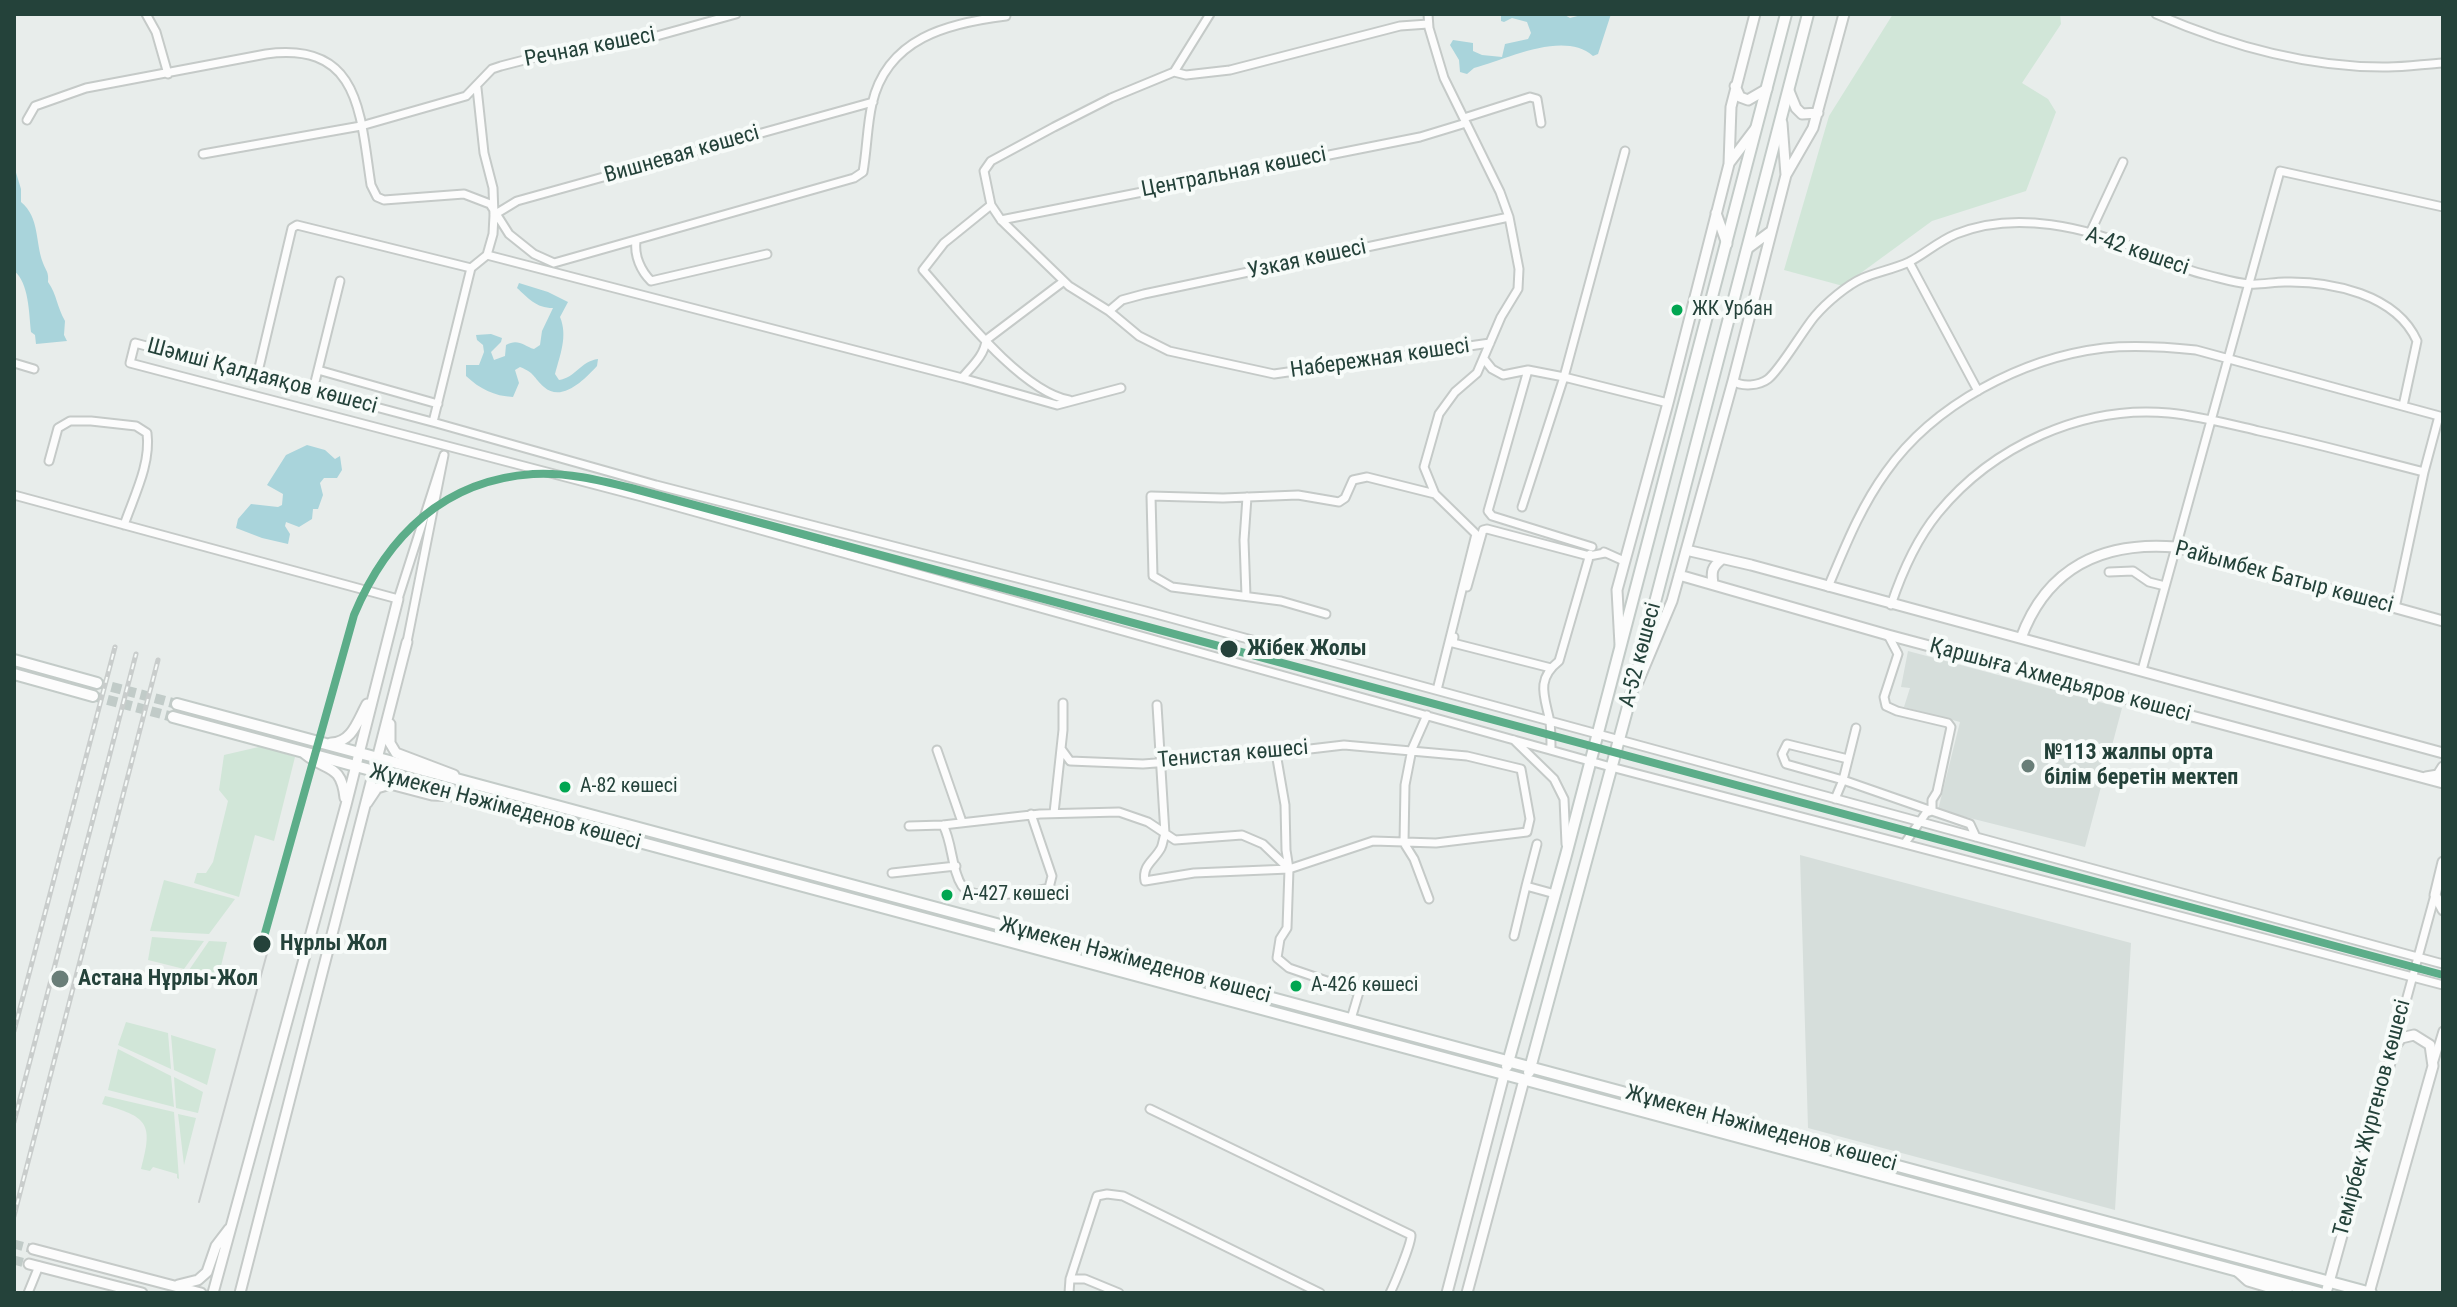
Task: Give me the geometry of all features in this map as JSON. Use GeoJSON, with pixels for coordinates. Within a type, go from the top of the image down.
{"type":"FeatureCollection","features":[{"type":"Feature","properties":{"kind":"main road","name":"А-52 көшесі"},"geometry":{"type":"LineString","coordinates":[[1504,1075],[1566,855],[1786,14]]}},
{"type":"Feature","properties":{"kind":"main road","name":"А-52 көшесі"},"geometry":{"type":"LineString","coordinates":[[1524,1080],[1531,1067],[1627,710],[1808,14]]}},
{"type":"Feature","properties":{"kind":"main road"},"geometry":{"type":"LineString","coordinates":[[14,660],[97,683]]}},
{"type":"Feature","properties":{"kind":"main road"},"geometry":{"type":"LineString","coordinates":[[14,674],[93,696]]}},
{"type":"Feature","properties":{"kind":"main road","name":"Жұмекен Нәжімеденов көшесі"},"geometry":{"type":"LineString","coordinates":[[177,704],[1531,1067],[2325,1289]]}},
{"type":"Feature","properties":{"kind":"main road","name":"Жұмекен Нәжімеденов көшесі"},"geometry":{"type":"LineString","coordinates":[[173,717],[2235,1270],[2325,1289],[2370,1293]]}},
{"type":"Feature","properties":{"kind":"main road"},"geometry":{"type":"LineString","coordinates":[[615,838],[620,822]]}},
{"type":"Feature","properties":{"kind":"street"},"geometry":{"type":"LineString","coordinates":[[146,14],[156,32],[168,74]]}},
{"type":"Feature","properties":{"kind":"street","name":"Речная көшесі"},"geometry":{"type":"LineString","coordinates":[[203,154],[361,126],[466,96],[492,69],[501,66],[563,50],[635,42],[736,14]]}},
{"type":"Feature","properties":{"kind":"street"},"geometry":{"type":"LineString","coordinates":[[1076,399],[1055,397],[1041,389],[986,340],[923,270],[944,243],[991,205],[984,171],[991,161],[1111,98],[1174,72],[1210,14]]}},
{"type":"Feature","properties":{"kind":"street"},"geometry":{"type":"LineString","coordinates":[[1428,14],[1428,24],[1444,78],[1500,192],[1518,260],[1518,289],[1501,317],[1477,373],[1455,392],[1439,414],[1424,467],[1435,494],[1476,534],[1437,690]]}},
{"type":"Feature","properties":{"kind":"street"},"geometry":{"type":"LineString","coordinates":[[1620,648],[1617,590],[1729,164],[1731,107],[1755,14]]}},
{"type":"Feature","properties":{"kind":"street"},"geometry":{"type":"LineString","coordinates":[[1627,710],[1672,601],[1786,175],[1813,128],[1844,14]]}},
{"type":"Feature","properties":{"kind":"street"},"geometry":{"type":"LineString","coordinates":[[2156,14],[2252,50],[2315,62],[2387,67],[2443,63]]}},
{"type":"Feature","properties":{"kind":"street"},"geometry":{"type":"LineString","coordinates":[[27,120],[35,106],[86,88],[266,54],[306,54],[323,59],[337,69],[354,93],[371,185],[377,197],[384,200],[464,194],[490,204],[494,215],[509,234],[534,254],[554,263],[854,178],[863,172],[873,102],[887,68],[905,50],[934,31],[971,20],[1006,16]]}},
{"type":"Feature","properties":{"kind":"street"},"geometry":{"type":"LineString","coordinates":[[1174,72],[1186,75],[1230,70],[1400,26],[1428,24]]}},
{"type":"Feature","properties":{"kind":"street"},"geometry":{"type":"LineString","coordinates":[[1735,86],[1740,97],[1748,100],[1767,89]]}},
{"type":"Feature","properties":{"kind":"street"},"geometry":{"type":"LineString","coordinates":[[240,1293],[407,642],[444,455],[435,423],[438,404],[471,268],[487,255],[493,234],[493,188],[484,153],[485,138],[477,88]]}},
{"type":"Feature","properties":{"kind":"street"},"geometry":{"type":"LineString","coordinates":[[1789,91],[1802,114],[1818,113]]}},
{"type":"Feature","properties":{"kind":"street","name":"Центральная көшесі"},"geometry":{"type":"LineString","coordinates":[[1001,220],[1404,140],[1530,97],[1537,99],[1541,123]]}},
{"type":"Feature","properties":{"kind":"street","name":"Вишневая көшесі"},"geometry":{"type":"LineString","coordinates":[[494,215],[517,201],[873,102]]}},
{"type":"Feature","properties":{"kind":"street"},"geometry":{"type":"LineString","coordinates":[[1781,120],[1786,175]]}},
{"type":"Feature","properties":{"kind":"street"},"geometry":{"type":"LineString","coordinates":[[1729,164],[1759,123]]}},
{"type":"Feature","properties":{"kind":"street"},"geometry":{"type":"LineString","coordinates":[[1522,507],[1564,377],[1625,151]]}},
{"type":"Feature","properties":{"kind":"street"},"geometry":{"type":"LineString","coordinates":[[2090,233],[2123,162]]}},
{"type":"Feature","properties":{"kind":"street"},"geometry":{"type":"LineString","coordinates":[[2142,670],[2280,171],[2443,207]]}},
{"type":"Feature","properties":{"kind":"street","name":"Набережная көшесі"},"geometry":{"type":"LineString","coordinates":[[991,205],[1001,220],[1064,281],[1153,344],[1204,360],[1274,374],[1490,343]]}},
{"type":"Feature","properties":{"kind":"street"},"geometry":{"type":"LineString","coordinates":[[1716,213],[1727,246]]}},
{"type":"Feature","properties":{"kind":"street","name":"Узкая көшесі"},"geometry":{"type":"LineString","coordinates":[[1109,311],[1122,300],[1144,294],[1509,217]]}},
{"type":"Feature","properties":{"kind":"street","name":"А-42 көшесі"},"geometry":{"type":"LineString","coordinates":[[1733,381],[1739,385],[1768,379],[1817,314],[1859,279],[1909,262],[1929,247],[1957,234],[1995,223],[2040,223],[2090,233],[2145,252],[2170,265],[2249,284],[2287,282],[2349,289],[2380,302],[2405,322],[2417,341],[2403,406]]}},
{"type":"Feature","properties":{"kind":"street"},"geometry":{"type":"LineString","coordinates":[[257,376],[292,228],[297,225],[471,268]]}},
{"type":"Feature","properties":{"kind":"street"},"geometry":{"type":"LineString","coordinates":[[1747,249],[1771,231]]}},
{"type":"Feature","properties":{"kind":"street"},"geometry":{"type":"LineString","coordinates":[[636,241],[635,250],[643,273],[651,281],[767,254]]}},
{"type":"Feature","properties":{"kind":"street"},"geometry":{"type":"LineString","coordinates":[[487,255],[1057,405],[1121,388]]}},
{"type":"Feature","properties":{"kind":"street"},"geometry":{"type":"LineString","coordinates":[[1909,262],[1978,391]]}},
{"type":"Feature","properties":{"kind":"street"},"geometry":{"type":"LineString","coordinates":[[313,390],[340,281]]}},
{"type":"Feature","properties":{"kind":"street"},"geometry":{"type":"LineString","coordinates":[[986,340],[1064,281]]}},
{"type":"Feature","properties":{"kind":"street"},"geometry":{"type":"LineString","coordinates":[[962,378],[980,357],[986,340]]}},
{"type":"Feature","properties":{"kind":"street","name":"Шәмші Қалдаяқов көшесі"},"geometry":{"type":"LineString","coordinates":[[2443,964],[1149,612],[656,485],[135,343],[130,363],[442,443],[1611,767],[2443,985]]}},
{"type":"Feature","properties":{"kind":"street"},"geometry":{"type":"LineString","coordinates":[[1828,587],[1849,535],[1887,470],[1924,430],[1978,391],[2054,359],[2104,348],[2153,346],[2196,350],[2441,416],[2424,472],[2395,608]]}},
{"type":"Feature","properties":{"kind":"street","name":"Набережная көшесі"},"geometry":{"type":"LineString","coordinates":[[1484,359],[1492,369],[1503,375],[1528,370],[1668,403]]}},
{"type":"Feature","properties":{"kind":"street"},"geometry":{"type":"LineString","coordinates":[[14,363],[34,369]]}},
{"type":"Feature","properties":{"kind":"street"},"geometry":{"type":"LineString","coordinates":[[318,370],[438,404]]}},
{"type":"Feature","properties":{"kind":"street"},"geometry":{"type":"LineString","coordinates":[[1528,370],[1488,511],[1492,516],[1592,547],[1624,561]]}},
{"type":"Feature","properties":{"kind":"street"},"geometry":{"type":"LineString","coordinates":[[1891,605],[1901,575],[1920,539],[1959,489],[2012,449],[2044,433],[2083,421],[2119,413],[2167,413],[2210,420],[2424,472]]}},
{"type":"Feature","properties":{"kind":"street"},"geometry":{"type":"LineString","coordinates":[[49,461],[58,428],[70,421],[136,426],[147,433],[144,467],[124,525]]}},
{"type":"Feature","properties":{"kind":"street"},"geometry":{"type":"LineString","coordinates":[[213,1293],[346,805],[398,599],[444,455]]}},
{"type":"Feature","properties":{"kind":"street"},"geometry":{"type":"LineString","coordinates":[[1326,614],[1281,601],[1172,587],[1153,576],[1149,500],[1155,495],[1298,495],[1339,502],[1345,498],[1353,480],[1367,477],[1435,494]]}},
{"type":"Feature","properties":{"kind":"street"},"geometry":{"type":"LineString","coordinates":[[14,495],[398,599]]}},
{"type":"Feature","properties":{"kind":"street"},"geometry":{"type":"LineString","coordinates":[[1246,596],[1244,540],[1247,497]]}},
{"type":"Feature","properties":{"kind":"street"},"geometry":{"type":"LineString","coordinates":[[1551,668],[1453,643],[1483,530],[1589,556],[1605,553]]}},
{"type":"Feature","properties":{"kind":"street","name":"Райымбек Батыр көшесі"},"geometry":{"type":"LineString","coordinates":[[2021,638],[2035,605],[2067,573],[2107,552],[2141,546],[2176,547],[2443,621]]}},
{"type":"Feature","properties":{"kind":"street"},"geometry":{"type":"LineString","coordinates":[[1551,749],[1550,721],[1543,702],[1544,681],[1559,661],[1592,547]]}},
{"type":"Feature","properties":{"kind":"street","name":"Қаршыға Ахмедьяров көшесі"},"geometry":{"type":"LineString","coordinates":[[1686,550],[2443,753]]}},
{"type":"Feature","properties":{"kind":"street"},"geometry":{"type":"LineString","coordinates":[[1713,584],[1713,566],[1722,559]]}},
{"type":"Feature","properties":{"kind":"street"},"geometry":{"type":"LineString","coordinates":[[2109,572],[2133,571],[2149,582],[2165,586]]}},
{"type":"Feature","properties":{"kind":"street","name":"Қаршыға Ахмедьяров көшесі"},"geometry":{"type":"LineString","coordinates":[[1679,575],[1888,635],[2443,783]]}},
{"type":"Feature","properties":{"kind":"street"},"geometry":{"type":"LineString","coordinates":[[1888,635],[1898,654],[1884,697],[1886,706],[1948,723],[1951,727],[1937,792],[1932,800],[1932,811]]}},
{"type":"Feature","properties":{"kind":"street"},"geometry":{"type":"LineString","coordinates":[[326,743],[340,743],[351,734],[374,690]]}},
{"type":"Feature","properties":{"kind":"street"},"geometry":{"type":"LineString","coordinates":[[1054,813],[1062,750],[1063,703]]}},
{"type":"Feature","properties":{"kind":"street"},"geometry":{"type":"LineString","coordinates":[[1157,705],[1165,834],[1160,849],[1143,874],[1145,881],[1194,873],[1289,869],[1373,841],[1404,843]]}},
{"type":"Feature","properties":{"kind":"street"},"geometry":{"type":"LineString","coordinates":[[390,712],[390,743],[396,753],[438,767],[464,780]]}},
{"type":"Feature","properties":{"kind":"street"},"geometry":{"type":"LineString","coordinates":[[1427,715],[1412,749],[1405,785],[1404,843],[1414,859],[1429,899]]}},
{"type":"Feature","properties":{"kind":"street"},"geometry":{"type":"LineString","coordinates":[[1835,799],[1856,728]]}},
{"type":"Feature","properties":{"kind":"street"},"geometry":{"type":"LineString","coordinates":[[1511,738],[1554,779],[1564,799],[1566,855]]}},
{"type":"Feature","properties":{"kind":"street"},"geometry":{"type":"LineString","coordinates":[[1848,759],[1787,744],[1782,754],[1786,764],[1843,780],[1970,824],[1976,837]]}},
{"type":"Feature","properties":{"kind":"street","name":"Тенистая көшесі"},"geometry":{"type":"LineString","coordinates":[[1062,750],[1070,761],[1076,763],[1122,764],[1344,745],[1467,756],[1521,769],[1530,819],[1527,832],[1436,843],[1404,843]]}},
{"type":"Feature","properties":{"kind":"street"},"geometry":{"type":"LineString","coordinates":[[2418,776],[2438,775],[2443,764],[2421,748]]}},
{"type":"Feature","properties":{"kind":"street"},"geometry":{"type":"LineString","coordinates":[[937,750],[962,822]]}},
{"type":"Feature","properties":{"kind":"street"},"geometry":{"type":"LineString","coordinates":[[302,752],[310,759],[334,769],[341,778],[346,805]]}},
{"type":"Feature","properties":{"kind":"street"},"geometry":{"type":"LineString","coordinates":[[1276,753],[1285,805],[1289,869],[1287,928],[1280,939],[1277,958],[1289,968],[1359,992],[1351,1019]]}},
{"type":"Feature","properties":{"kind":"street"},"geometry":{"type":"LineString","coordinates":[[362,809],[377,788],[390,784],[432,795],[460,796]]}},
{"type":"Feature","properties":{"kind":"street"},"geometry":{"type":"LineString","coordinates":[[1905,843],[1926,813],[1932,811]]}},
{"type":"Feature","properties":{"kind":"street"},"geometry":{"type":"LineString","coordinates":[[909,826],[1031,814],[1119,812],[1148,822],[1175,840],[1242,835],[1263,844],[1289,869]]}},
{"type":"Feature","properties":{"kind":"street"},"geometry":{"type":"LineString","coordinates":[[943,825],[950,838],[963,887],[972,894],[1031,892],[1049,888],[1052,876],[1031,814]]}},
{"type":"Feature","properties":{"kind":"street"},"geometry":{"type":"LineString","coordinates":[[1514,936],[1537,844]]}},
{"type":"Feature","properties":{"kind":"street","name":"Темірбек Жүргенов көшесі"},"geometry":{"type":"LineString","coordinates":[[2325,1289],[2443,862]]}},
{"type":"Feature","properties":{"kind":"street"},"geometry":{"type":"LineString","coordinates":[[892,873],[956,866]]}},
{"type":"Feature","properties":{"kind":"street"},"geometry":{"type":"LineString","coordinates":[[1526,886],[1555,894]]}},
{"type":"Feature","properties":{"kind":"street"},"geometry":{"type":"LineString","coordinates":[[2435,895],[2443,910]]}},
{"type":"Feature","properties":{"kind":"street"},"geometry":{"type":"LineString","coordinates":[[1022,946],[1026,931]]}},
{"type":"Feature","properties":{"kind":"street"},"geometry":{"type":"LineString","coordinates":[[1064,958],[1069,943]]}},
{"type":"Feature","properties":{"kind":"street","name":"Темірбек Жүргенов көшесі"},"geometry":{"type":"LineString","coordinates":[[2370,1293],[2443,1031]]}},
{"type":"Feature","properties":{"kind":"street"},"geometry":{"type":"LineString","coordinates":[[2394,1048],[2401,1038],[2421,1037],[2430,1045],[2433,1066]]}},
{"type":"Feature","properties":{"kind":"street","name":"А-52 көшесі"},"geometry":{"type":"LineString","coordinates":[[1447,1293],[1504,1075]]}},
{"type":"Feature","properties":{"kind":"street","name":"А-52 көшесі"},"geometry":{"type":"LineString","coordinates":[[1467,1293],[1524,1080]]}},
{"type":"Feature","properties":{"kind":"street"},"geometry":{"type":"LineString","coordinates":[[1150,1109],[1411,1235],[1412,1242],[1405,1252],[1390,1293]]}},
{"type":"Feature","properties":{"kind":"street"},"geometry":{"type":"LineString","coordinates":[[1069,1293],[1070,1279],[1097,1196],[1107,1194],[1123,1196],[1320,1293]]}},
{"type":"Feature","properties":{"kind":"street"},"geometry":{"type":"LineString","coordinates":[[175,1286],[198,1280],[207,1272],[216,1246],[233,1223]]}},
{"type":"Feature","properties":{"kind":"street"},"geometry":{"type":"LineString","coordinates":[[33,1249],[201,1293]]}},
{"type":"Feature","properties":{"kind":"street"},"geometry":{"type":"LineString","coordinates":[[28,1293],[34,1265],[142,1293]]}},
{"type":"Feature","properties":{"kind":"street"},"geometry":{"type":"LineString","coordinates":[[2235,1270],[2248,1281],[2288,1293]]}},
{"type":"Feature","properties":{"kind":"street"},"geometry":{"type":"LineString","coordinates":[[244,1277],[250,1293]]}},
{"type":"Feature","properties":{"kind":"street"},"geometry":{"type":"LineString","coordinates":[[1070,1279],[1085,1279],[1119,1293]]}},
{"type":"Feature","properties":{"kind":"shaded area","name":"№113 жалпы орта білім беретін мектеп"},"geometry":{"type":"Polygon","coordinates":[[[1908,651],[2122,708],[2085,847],[1938,810],[1960,722],[1904,707],[1910,688],[1901,687],[1908,651]]]}},
{"type":"Feature","properties":{"kind":"shaded area"},"geometry":{"type":"Polygon","coordinates":[[[1800,855],[2131,943],[2115,1210],[1808,1128],[1800,855]]]}},
{"type":"Feature","properties":{"kind":"green space"},"geometry":{"type":"Polygon","coordinates":[[[1893,14],[2060,14],[2061,24],[2022,83],[2048,99],[2056,112],[2026,191],[1932,221],[1843,286],[1784,270],[1829,116],[1893,14]]]}},
{"type":"Feature","properties":{"kind":"green space"},"geometry":{"type":"Polygon","coordinates":[[[263,746],[295,757],[274,841],[255,835],[239,897],[194,883],[197,873],[206,873],[213,862],[228,801],[219,790],[224,755],[263,746]]]}},
{"type":"Feature","properties":{"kind":"green space"},"geometry":{"type":"Polygon","coordinates":[[[164,880],[235,899],[209,934],[150,931],[164,880]]]}},
{"type":"Feature","properties":{"kind":"green space"},"geometry":{"type":"Polygon","coordinates":[[[152,937],[204,941],[184,969],[148,960],[152,937]]]}},
{"type":"Feature","properties":{"kind":"green space"},"geometry":{"type":"Polygon","coordinates":[[[209,941],[227,942],[218,978],[189,970],[209,941]]]}},
{"type":"Feature","properties":{"kind":"green space"},"geometry":{"type":"Polygon","coordinates":[[[126,1022],[168,1033],[171,1069],[118,1045],[126,1022]]]}},
{"type":"Feature","properties":{"kind":"green space"},"geometry":{"type":"Polygon","coordinates":[[[171,1035],[216,1049],[207,1085],[174,1070],[171,1035]]]}},
{"type":"Feature","properties":{"kind":"green space"},"geometry":{"type":"Polygon","coordinates":[[[118,1049],[171,1076],[174,1107],[108,1090],[118,1049]]]}},
{"type":"Feature","properties":{"kind":"green space"},"geometry":{"type":"Polygon","coordinates":[[[174,1077],[203,1092],[198,1113],[176,1108],[174,1077]]]}},
{"type":"Feature","properties":{"kind":"green space"},"geometry":{"type":"Polygon","coordinates":[[[105,1096],[174,1112],[179,1179],[177,1174],[153,1167],[150,1171],[141,1169],[147,1141],[143,1124],[129,1113],[102,1104],[105,1096]]]}},
{"type":"Feature","properties":{"kind":"green space"},"geometry":{"type":"Polygon","coordinates":[[[178,1114],[196,1118],[184,1165],[178,1114]]]}},
{"type":"Feature","properties":{"kind":"water"},"geometry":{"type":"Polygon","coordinates":[[[1501,14],[1563,14],[1570,18],[1585,14],[1611,14],[1598,54],[1593,56],[1581,49],[1551,46],[1474,68],[1467,74],[1460,72],[1459,60],[1450,45],[1453,40],[1473,43],[1473,51],[1482,55],[1502,57],[1505,44],[1528,39],[1531,33],[1527,22],[1512,18],[1504,22],[1501,21],[1501,14]]]}},
{"type":"Feature","properties":{"kind":"water"},"geometry":{"type":"Polygon","coordinates":[[[14,166],[21,189],[21,202],[34,223],[48,282],[65,321],[67,341],[36,344],[35,335],[31,332],[25,290],[14,271],[14,166]]]}},
{"type":"Feature","properties":{"kind":"water"},"geometry":{"type":"Polygon","coordinates":[[[519,283],[568,302],[560,317],[563,338],[555,374],[559,380],[598,359],[597,366],[586,377],[566,391],[551,391],[520,367],[515,370],[519,383],[513,397],[488,391],[466,376],[466,365],[479,365],[484,352],[476,335],[491,334],[502,338],[491,352],[494,360],[505,356],[506,345],[510,343],[517,342],[534,349],[540,345],[542,331],[553,308],[533,302],[517,288],[519,283]]]}},
{"type":"Feature","properties":{"kind":"water"},"geometry":{"type":"Polygon","coordinates":[[[307,445],[325,450],[335,459],[340,456],[342,470],[337,478],[324,478],[320,483],[323,495],[318,509],[313,509],[312,519],[299,527],[286,522],[290,534],[288,544],[236,528],[238,519],[251,504],[282,505],[283,494],[267,485],[286,455],[307,445]]]}},
{"type":"Feature","properties":{"kind":"tunnel"},"geometry":{"type":"LineString","coordinates":[[97,683],[177,704]]}},
{"type":"Feature","properties":{"kind":"tunnel"},"geometry":{"type":"LineString","coordinates":[[93,696],[173,717]]}},
{"type":"Feature","properties":{"kind":"tunnel"},"geometry":{"type":"LineString","coordinates":[[14,1244],[33,1249]]}},
{"type":"Feature","properties":{"kind":"tunnel"},"geometry":{"type":"LineString","coordinates":[[14,1260],[29,1264]]}},
{"type":"Feature","properties":{"kind":"tram line"},"geometry":{"type":"LineString","coordinates":[[199,1202],[269,946]]}},
{"type":"Feature","properties":{"kind":"railway"},"geometry":{"type":"LineString","coordinates":[[14,1031],[115,647]]}},
{"type":"Feature","properties":{"kind":"railway"},"geometry":{"type":"LineString","coordinates":[[14,1122],[136,654]]}},
{"type":"Feature","properties":{"kind":"railway"},"geometry":{"type":"LineString","coordinates":[[14,1216],[158,660]]}},
{"type":"Feature","properties":{"kind":"transit line"},"geometry":{"type":"LineString","coordinates":[[262,944],[354,615],[383,560],[422,517],[472,487],[533,474],[558,474],[631,488],[2443,975]]}},
{"type":"Feature","properties":{"kind":"place","name":"ЖК Урбан"},"geometry":{"type":"Point","coordinates":[1677,310]}},
{"type":"Feature","properties":{"kind":"place","name":"Жібек Жолы"},"geometry":{"type":"Point","coordinates":[1229,649]}},
{"type":"Feature","properties":{"kind":"place","name":"№113 жалпы орта білім беретін мектеп"},"geometry":{"type":"Point","coordinates":[2028,766]}},
{"type":"Feature","properties":{"kind":"place","name":"A-82 көшесі"},"geometry":{"type":"Point","coordinates":[565,787]}},
{"type":"Feature","properties":{"kind":"place","name":"A-427 көшесі"},"geometry":{"type":"Point","coordinates":[947,895]}},
{"type":"Feature","properties":{"kind":"place","name":"Нұрлы Жол"},"geometry":{"type":"Point","coordinates":[262,944]}},
{"type":"Feature","properties":{"kind":"place","name":"Астана Нұрлы-Жол"},"geometry":{"type":"Point","coordinates":[60,979]}},
{"type":"Feature","properties":{"kind":"place","name":"А-426 көшесі"},"geometry":{"type":"Point","coordinates":[1296,986]}}]}
